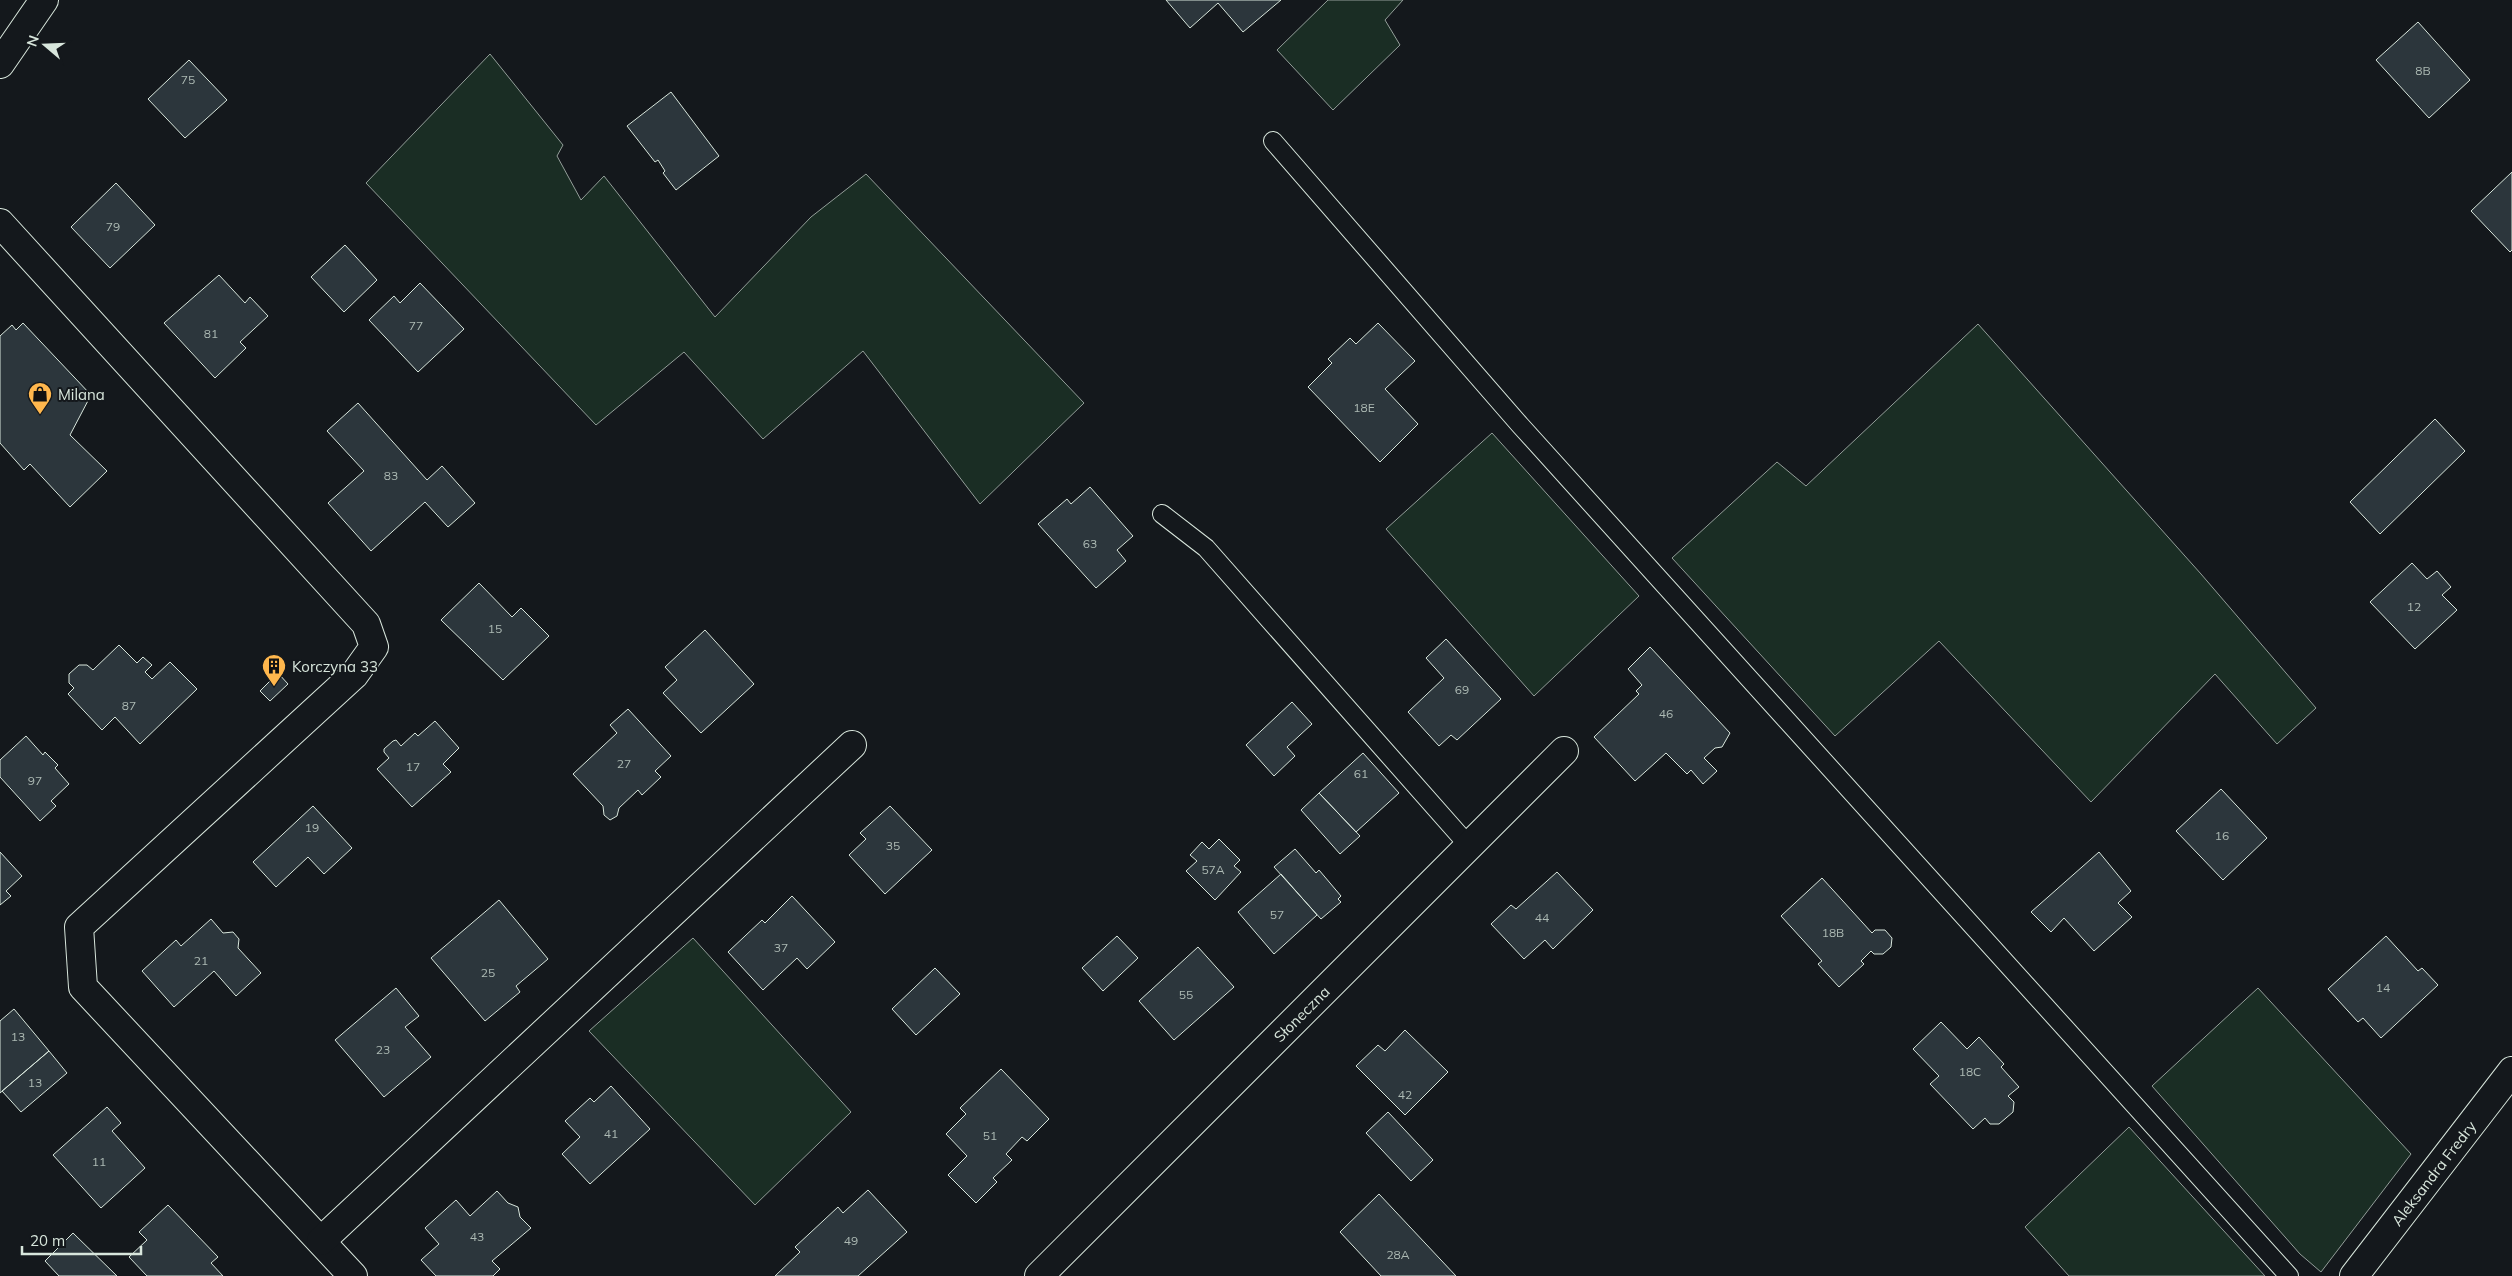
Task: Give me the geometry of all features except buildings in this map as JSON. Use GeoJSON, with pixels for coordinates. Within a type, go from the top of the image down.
{"type":"FeatureCollection","features":[{"type":"Feature","properties":{"kind":"street"},"geometry":{"type":"LineString","coordinates":[[0,64],[44,0]]}},
{"type":"Feature","properties":{"kind":"street"},"geometry":{"type":"LineString","coordinates":[[0,223],[366,624],[374,647],[354,675],[79,927],[83,987],[353,1276]]}},
{"type":"Feature","properties":{"kind":"street"},"geometry":{"type":"LineString","coordinates":[[321,1241],[852,745]]}},
{"type":"Feature","properties":{"kind":"street","name":"Słoneczna"},"geometry":{"type":"LineString","coordinates":[[1039,1276],[1564,751]]}},
{"type":"Feature","properties":{"kind":"street","name":"Aleksandra Fredry"},"geometry":{"type":"LineString","coordinates":[[2354,1276],[2512,1071]]}},
{"type":"Feature","properties":{"kind":"lane"},"geometry":{"type":"LineString","coordinates":[[1273,141],[1520,425],[2289,1276]]}},
{"type":"Feature","properties":{"kind":"lane"},"geometry":{"type":"LineString","coordinates":[[1162,514],[1206,548],[1469,846]]}},
{"type":"Feature","properties":{"kind":"green space"},"geometry":{"type":"Polygon","coordinates":[[[1328,0],[1403,0],[1385,20],[1400,45],[1333,110],[1277,50],[1328,0]]]}},
{"type":"Feature","properties":{"kind":"green space"},"geometry":{"type":"Polygon","coordinates":[[[490,54],[563,145],[557,156],[581,200],[604,176],[715,317],[811,217],[866,174],[1084,403],[980,504],[863,351],[763,439],[684,352],[596,425],[366,183],[490,54]]]}},
{"type":"Feature","properties":{"kind":"green space"},"geometry":{"type":"Polygon","coordinates":[[[1978,324],[2201,574],[2316,708],[2277,744],[2215,674],[2091,802],[1939,641],[1835,736],[1672,558],[1777,462],[1806,486],[1978,324]]]}},
{"type":"Feature","properties":{"kind":"green space"},"geometry":{"type":"Polygon","coordinates":[[[1492,433],[1639,596],[1534,696],[1386,529],[1492,433]]]}},
{"type":"Feature","properties":{"kind":"green space"},"geometry":{"type":"Polygon","coordinates":[[[693,938],[851,1112],[755,1205],[589,1031],[693,938]]]}},
{"type":"Feature","properties":{"kind":"green space"},"geometry":{"type":"Polygon","coordinates":[[[2258,988],[2411,1154],[2321,1272],[2300,1254],[2152,1086],[2258,988]]]}},
{"type":"Feature","properties":{"kind":"green space"},"geometry":{"type":"Polygon","coordinates":[[[2129,1127],[2265,1276],[2069,1276],[2025,1227],[2129,1127]]]}},
{"type":"Feature","properties":{"kind":"place","name":"Milana"},"geometry":{"type":"Point","coordinates":[40,415]}},
{"type":"Feature","properties":{"kind":"place","name":"Korczyna 33"},"geometry":{"type":"Point","coordinates":[274,687]}}]}
